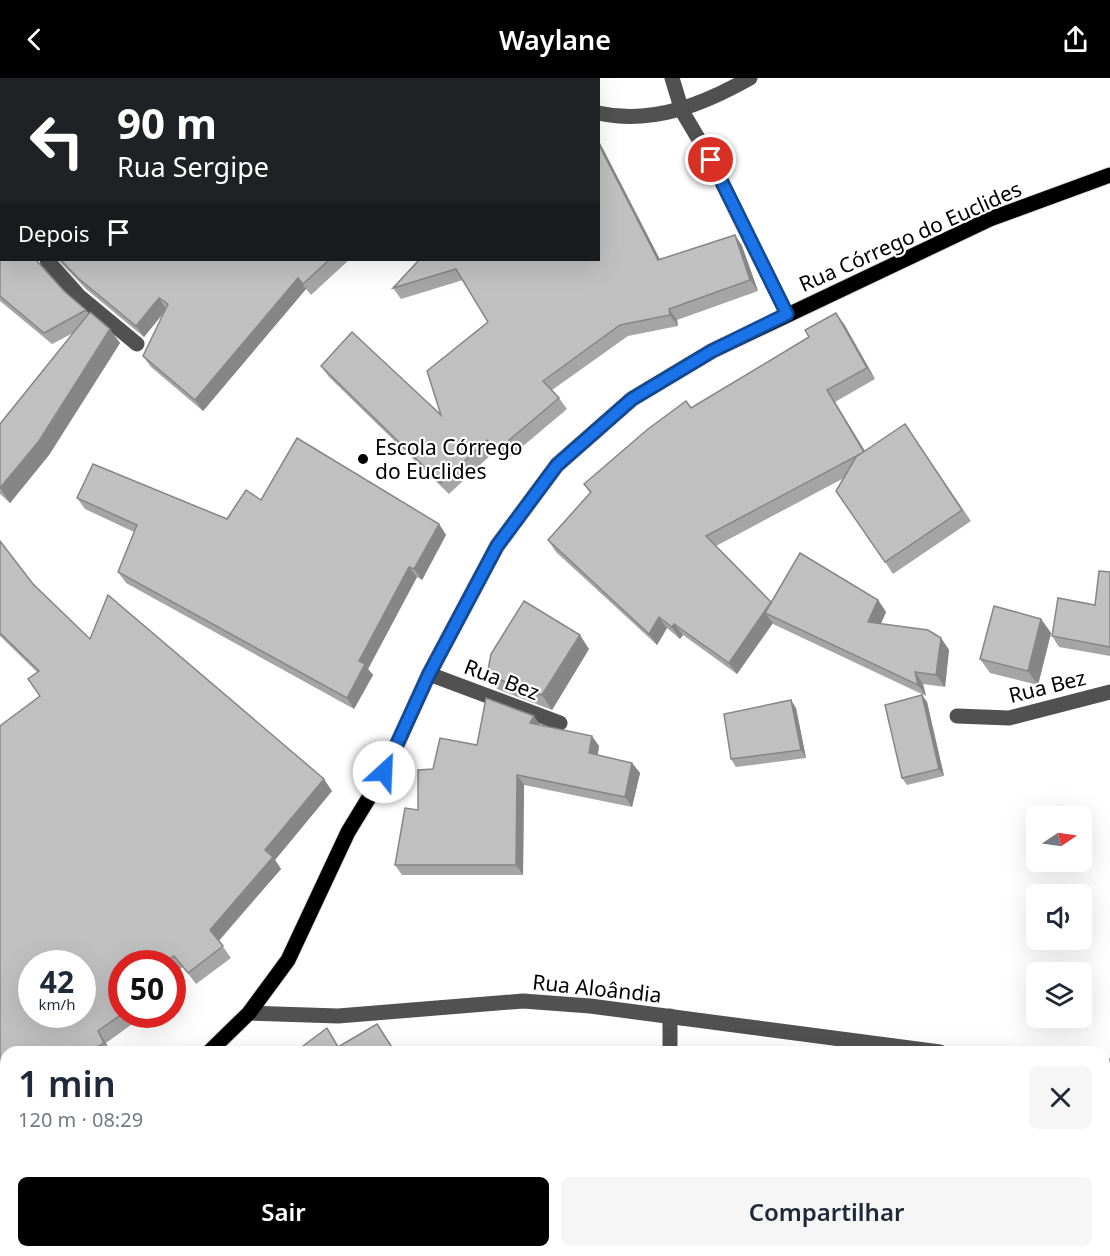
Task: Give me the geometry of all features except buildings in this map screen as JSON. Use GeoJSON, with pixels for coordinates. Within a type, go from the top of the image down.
{"type":"FeatureCollection","features":[{"type":"Feature","properties":{"kind":"main road","name":"Rua Córrego do Euclides"},"geometry":{"type":"LineString","coordinates":[[215,1046],[249,1012],[288,960],[348,832],[384,772],[429,674],[497,546],[557,465],[632,399],[712,351],[990,219],[1110,175]]}},
{"type":"Feature","properties":{"kind":"street"},"geometry":{"type":"LineString","coordinates":[[672,78],[682,111],[711,160],[787,314]]}},
{"type":"Feature","properties":{"kind":"street"},"geometry":{"type":"LineString","coordinates":[[600,113],[635,116],[682,111],[750,78]]}},
{"type":"Feature","properties":{"kind":"street"},"geometry":{"type":"LineString","coordinates":[[48,261],[79,296],[137,344]]}},
{"type":"Feature","properties":{"kind":"street","name":"Rua Bez"},"geometry":{"type":"LineString","coordinates":[[429,674],[560,723]]}},
{"type":"Feature","properties":{"kind":"street","name":"Rua Bez"},"geometry":{"type":"LineString","coordinates":[[957,716],[1009,718],[1110,692]]}},
{"type":"Feature","properties":{"kind":"street","name":"Rua Aloândia"},"geometry":{"type":"LineString","coordinates":[[249,1012],[338,1016],[523,1001],[669,1016],[895,1046]]}},
{"type":"Feature","properties":{"kind":"street"},"geometry":{"type":"LineString","coordinates":[[669,1016],[670,1046]]}},
{"type":"Feature","properties":{"kind":"place","name":"Escola Córrego do Euclides"},"geometry":{"type":"Point","coordinates":[363,459]}},
{"type":"Feature","properties":{"kind":"route"},"geometry":{"type":"LineString","coordinates":[[384,772],[429,674],[497,546],[557,465],[632,399],[712,351],[787,314],[711,160]]}}]}
